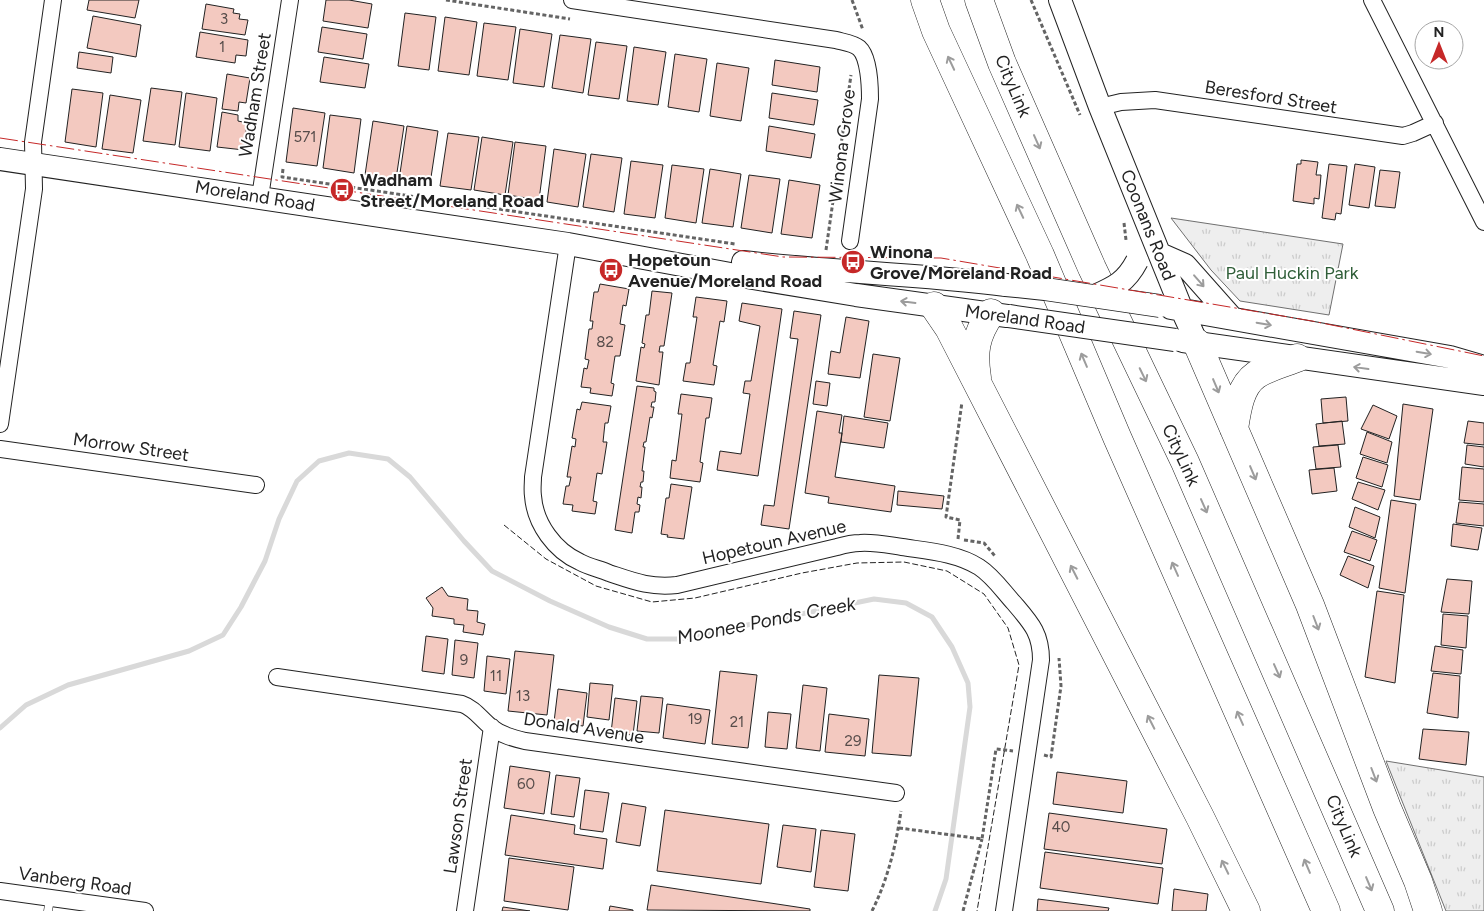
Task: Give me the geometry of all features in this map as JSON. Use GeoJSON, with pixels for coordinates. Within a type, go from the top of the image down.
{"type":"FeatureCollection","features":[{"type":"Feature","properties":{"kind":"highway"},"geometry":{"type":"LineString","coordinates":[[925,0],[936,31],[1040,255],[1121,446],[1326,911]]}},
{"type":"Feature","properties":{"kind":"highway","name":"CityLink"},"geometry":{"type":"LineString","coordinates":[[979,0],[1002,62],[1084,250],[1185,462],[1380,911]]}},
{"type":"Feature","properties":{"kind":"highway"},"geometry":{"type":"LineString","coordinates":[[990,410],[977,379],[975,347],[983,324],[1003,304]]}},
{"type":"Feature","properties":{"kind":"highway"},"geometry":{"type":"LineString","coordinates":[[934,306],[949,328],[1200,817],[1246,911]]}},
{"type":"Feature","properties":{"kind":"highway"},"geometry":{"type":"LineString","coordinates":[[1186,342],[1234,428],[1310,605],[1386,808],[1418,881],[1428,911]]}},
{"type":"Feature","properties":{"kind":"highway"},"geometry":{"type":"LineString","coordinates":[[1234,428],[1237,408],[1250,380],[1265,370],[1297,358]]}},
{"type":"Feature","properties":{"kind":"main road","name":"Coonans Road"},"geometry":{"type":"LineString","coordinates":[[1047,0],[1100,107]]}},
{"type":"Feature","properties":{"kind":"main road","name":"Coonans Road"},"geometry":{"type":"LineString","coordinates":[[1060,0],[1100,107],[1160,254],[1171,308],[1186,342]]}},
{"type":"Feature","properties":{"kind":"main road","name":"Moreland Road"},"geometry":{"type":"LineString","coordinates":[[0,159],[568,244],[856,295],[934,306],[1003,304],[1186,342],[1484,384]]}},
{"type":"Feature","properties":{"kind":"main road"},"geometry":{"type":"LineString","coordinates":[[1095,296],[1124,280],[1137,261],[1148,225]]}},
{"type":"Feature","properties":{"kind":"main road","name":"Moreland Road"},"geometry":{"type":"LineString","coordinates":[[568,244],[812,269],[951,278],[1003,304],[1045,289],[1232,318],[1450,357],[1484,367]]}},
{"type":"Feature","properties":{"kind":"main road"},"geometry":{"type":"LineString","coordinates":[[1160,254],[1185,265],[1232,318]]}},
{"type":"Feature","properties":{"kind":"street"},"geometry":{"type":"LineString","coordinates":[[0,424],[34,189],[33,142],[53,0]]}},
{"type":"Feature","properties":{"kind":"street","name":"Wadham Street"},"geometry":{"type":"LineString","coordinates":[[260,197],[290,0]]}},
{"type":"Feature","properties":{"kind":"street","name":"Winona Grove"},"geometry":{"type":"LineString","coordinates":[[572,0],[836,40],[849,43],[860,50],[865,60],[869,77],[870,99],[850,240]]}},
{"type":"Feature","properties":{"kind":"street"},"geometry":{"type":"LineString","coordinates":[[1372,0],[1484,222]]}},
{"type":"Feature","properties":{"kind":"street","name":"Beresford Street"},"geometry":{"type":"LineString","coordinates":[[1100,107],[1121,102],[1155,100],[1403,136],[1435,123]]}},
{"type":"Feature","properties":{"kind":"street","name":"Hopetoun Avenue"},"geometry":{"type":"LineString","coordinates":[[568,244],[533,477],[533,497],[537,516],[545,531],[556,545],[568,555],[580,562],[652,586],[676,585],[860,543],[880,544],[946,554],[966,560],[981,568],[1030,622],[1038,634],[1041,646],[1041,660],[1004,911]]}},
{"type":"Feature","properties":{"kind":"street","name":"Morrow Street"},"geometry":{"type":"LineString","coordinates":[[0,449],[256,484]]}},
{"type":"Feature","properties":{"kind":"street","name":"Donald Avenue"},"geometry":{"type":"LineString","coordinates":[[277,677],[462,704],[505,735],[525,741],[896,792]]}},
{"type":"Feature","properties":{"kind":"street","name":"Lawson Street"},"geometry":{"type":"LineString","coordinates":[[465,911],[492,727]]}},
{"type":"Feature","properties":{"kind":"street","name":"Vanberg Road"},"geometry":{"type":"LineString","coordinates":[[0,891],[49,905],[145,911]]}},
{"type":"Feature","properties":{"kind":"path"},"geometry":{"type":"LineString","coordinates":[[446,0],[573,19]]}},
{"type":"Feature","properties":{"kind":"path"},"geometry":{"type":"LineString","coordinates":[[852,0],[865,36]]}},
{"type":"Feature","properties":{"kind":"path"},"geometry":{"type":"LineString","coordinates":[[1031,0],[1083,122]]}},
{"type":"Feature","properties":{"kind":"path"},"geometry":{"type":"LineString","coordinates":[[825,255],[852,68]]}},
{"type":"Feature","properties":{"kind":"path"},"geometry":{"type":"LineString","coordinates":[[284,167],[282,177],[739,244]]}},
{"type":"Feature","properties":{"kind":"path"},"geometry":{"type":"LineString","coordinates":[[1124,222],[1126,240]]}},
{"type":"Feature","properties":{"kind":"path"},"geometry":{"type":"LineString","coordinates":[[946,517],[960,520],[958,539],[984,544],[996,558]]}},
{"type":"Feature","properties":{"kind":"path"},"geometry":{"type":"LineString","coordinates":[[963,911],[982,839],[996,749],[1028,752],[1051,757],[1061,686],[1058,651]]}},
{"type":"Feature","properties":{"kind":"path"},"geometry":{"type":"LineString","coordinates":[[872,911],[879,898],[890,866],[899,828],[901,810]]}},
{"type":"Feature","properties":{"kind":"path"},"geometry":{"type":"LineString","coordinates":[[899,828],[982,839]]}},
{"type":"Feature","properties":{"kind":"green space","name":"Paul Huckin Park"},"geometry":{"type":"Polygon","coordinates":[[[1171,218],[1343,244],[1329,315],[1240,301],[1211,270],[1171,218]]]}},
{"type":"Feature","properties":{"kind":"green space"},"geometry":{"type":"Polygon","coordinates":[[[1386,761],[1484,777],[1484,911],[1446,911],[1386,761]]]}},
{"type":"Feature","properties":{"kind":"building"},"geometry":{"type":"Polygon","coordinates":[[[89,0],[139,0],[135,18],[87,10],[89,0]]]}},
{"type":"Feature","properties":{"kind":"building"},"geometry":{"type":"Polygon","coordinates":[[[326,0],[349,0],[372,4],[368,28],[323,21],[326,0]]]}},
{"type":"Feature","properties":{"kind":"building"},"geometry":{"type":"Polygon","coordinates":[[[206,4],[234,9],[233,13],[240,14],[239,19],[248,20],[245,35],[202,29],[206,4]]]}},
{"type":"Feature","properties":{"kind":"building"},"geometry":{"type":"Polygon","coordinates":[[[405,13],[436,17],[429,70],[398,66],[405,13]]]}},
{"type":"Feature","properties":{"kind":"building"},"geometry":{"type":"Polygon","coordinates":[[[93,16],[141,25],[136,57],[87,48],[93,16]]]}},
{"type":"Feature","properties":{"kind":"building"},"geometry":{"type":"Polygon","coordinates":[[[445,17],[477,22],[469,75],[438,71],[445,17]]]}},
{"type":"Feature","properties":{"kind":"building"},"geometry":{"type":"Polygon","coordinates":[[[484,23],[516,27],[508,80],[477,76],[484,23]]]}},
{"type":"Feature","properties":{"kind":"building"},"geometry":{"type":"Polygon","coordinates":[[[322,27],[367,34],[363,59],[318,52],[322,27]]]}},
{"type":"Feature","properties":{"kind":"building"},"geometry":{"type":"Polygon","coordinates":[[[520,29],[552,34],[544,87],[513,83],[520,29]]]}},
{"type":"Feature","properties":{"kind":"building"},"geometry":{"type":"Polygon","coordinates":[[[200,32],[248,40],[246,56],[236,55],[235,63],[196,57],[200,32]]]}},
{"type":"Feature","properties":{"kind":"building"},"geometry":{"type":"Polygon","coordinates":[[[560,35],[591,39],[583,93],[552,88],[560,35]]]}},
{"type":"Feature","properties":{"kind":"building"},"geometry":{"type":"Polygon","coordinates":[[[596,42],[627,46],[619,99],[588,95],[596,42]]]}},
{"type":"Feature","properties":{"kind":"building"},"geometry":{"type":"Polygon","coordinates":[[[634,47],[666,52],[658,105],[627,101],[634,47]]]}},
{"type":"Feature","properties":{"kind":"building"},"geometry":{"type":"Polygon","coordinates":[[[79,52],[113,57],[111,73],[77,68],[79,52]]]}},
{"type":"Feature","properties":{"kind":"building"},"geometry":{"type":"Polygon","coordinates":[[[675,54],[707,59],[699,112],[668,107],[675,54]]]}},
{"type":"Feature","properties":{"kind":"building"},"geometry":{"type":"Polygon","coordinates":[[[324,57],[369,64],[365,88],[320,82],[324,57]]]}},
{"type":"Feature","properties":{"kind":"building"},"geometry":{"type":"Polygon","coordinates":[[[775,60],[820,67],[817,92],[772,85],[775,60]]]}},
{"type":"Feature","properties":{"kind":"building"},"geometry":{"type":"Polygon","coordinates":[[[717,63],[749,68],[741,121],[710,116],[717,63]]]}},
{"type":"Feature","properties":{"kind":"building"},"geometry":{"type":"Polygon","coordinates":[[[227,74],[250,78],[246,103],[239,102],[238,111],[222,109],[227,74]]]}},
{"type":"Feature","properties":{"kind":"building"},"geometry":{"type":"Polygon","coordinates":[[[151,88],[182,92],[175,145],[143,141],[151,88]]]}},
{"type":"Feature","properties":{"kind":"building"},"geometry":{"type":"Polygon","coordinates":[[[72,89],[103,93],[96,147],[65,142],[72,89]]]}},
{"type":"Feature","properties":{"kind":"building"},"geometry":{"type":"Polygon","coordinates":[[[186,93],[217,98],[210,151],[179,147],[186,93]]]}},
{"type":"Feature","properties":{"kind":"building"},"geometry":{"type":"Polygon","coordinates":[[[772,93],[818,100],[814,125],[769,118],[772,93]]]}},
{"type":"Feature","properties":{"kind":"building"},"geometry":{"type":"Polygon","coordinates":[[[110,95],[141,100],[133,153],[102,149],[110,95]]]}},
{"type":"Feature","properties":{"kind":"building"},"geometry":{"type":"Polygon","coordinates":[[[293,108],[325,113],[317,166],[286,162],[293,108]]]}},
{"type":"Feature","properties":{"kind":"building"},"geometry":{"type":"Polygon","coordinates":[[[222,112],[238,115],[238,121],[247,123],[244,150],[217,147],[222,112]]]}},
{"type":"Feature","properties":{"kind":"building"},"geometry":{"type":"Polygon","coordinates":[[[330,115],[361,119],[354,173],[323,168],[330,115]]]}},
{"type":"Feature","properties":{"kind":"building"},"geometry":{"type":"Polygon","coordinates":[[[373,121],[404,126],[396,179],[365,175],[373,121]]]}},
{"type":"Feature","properties":{"kind":"building"},"geometry":{"type":"Polygon","coordinates":[[[407,126],[438,131],[430,184],[399,180],[407,126]]]}},
{"type":"Feature","properties":{"kind":"building"},"geometry":{"type":"Polygon","coordinates":[[[769,126],[815,134],[811,158],[766,151],[769,126]]]}},
{"type":"Feature","properties":{"kind":"building"},"geometry":{"type":"Polygon","coordinates":[[[448,133],[479,137],[471,190],[440,186],[448,133]]]}},
{"type":"Feature","properties":{"kind":"building"},"geometry":{"type":"Polygon","coordinates":[[[482,137],[513,142],[505,195],[474,190],[482,137]]]}},
{"type":"Feature","properties":{"kind":"building"},"geometry":{"type":"Polygon","coordinates":[[[515,142],[546,146],[539,200],[508,195],[515,142]]]}},
{"type":"Feature","properties":{"kind":"building"},"geometry":{"type":"Polygon","coordinates":[[[554,149],[586,154],[578,207],[547,202],[554,149]]]}},
{"type":"Feature","properties":{"kind":"building"},"geometry":{"type":"Polygon","coordinates":[[[591,154],[622,158],[614,212],[583,207],[591,154]]]}},
{"type":"Feature","properties":{"kind":"building"},"geometry":{"type":"Polygon","coordinates":[[[1301,160],[1318,162],[1316,175],[1321,175],[1319,199],[1314,198],[1314,204],[1293,201],[1297,164],[1301,164],[1301,160]]]}},
{"type":"Feature","properties":{"kind":"building"},"geometry":{"type":"Polygon","coordinates":[[[631,161],[663,165],[655,218],[624,214],[631,161]]]}},
{"type":"Feature","properties":{"kind":"building"},"geometry":{"type":"Polygon","coordinates":[[[1329,164],[1347,166],[1341,214],[1336,213],[1335,220],[1322,218],[1329,164]]]}},
{"type":"Feature","properties":{"kind":"building"},"geometry":{"type":"Polygon","coordinates":[[[1355,164],[1375,167],[1369,208],[1349,205],[1355,164]]]}},
{"type":"Feature","properties":{"kind":"building"},"geometry":{"type":"Polygon","coordinates":[[[672,165],[704,169],[696,223],[665,218],[672,165]]]}},
{"type":"Feature","properties":{"kind":"building"},"geometry":{"type":"Polygon","coordinates":[[[710,169],[741,174],[733,227],[702,223],[710,169]]]}},
{"type":"Feature","properties":{"kind":"building"},"geometry":{"type":"Polygon","coordinates":[[[1380,170],[1400,172],[1395,208],[1375,206],[1380,170]]]}},
{"type":"Feature","properties":{"kind":"building"},"geometry":{"type":"Polygon","coordinates":[[[749,175],[780,179],[772,233],[741,228],[749,175]]]}},
{"type":"Feature","properties":{"kind":"building"},"geometry":{"type":"Polygon","coordinates":[[[789,180],[820,185],[812,238],[781,234],[789,180]]]}},
{"type":"Feature","properties":{"kind":"building"},"geometry":{"type":"Polygon","coordinates":[[[600,284],[629,289],[626,306],[623,305],[620,324],[625,325],[620,356],[615,356],[611,383],[614,384],[612,396],[590,393],[591,388],[581,387],[584,368],[587,369],[589,360],[585,359],[589,329],[592,329],[593,321],[590,321],[594,292],[598,292],[600,284]]]}},
{"type":"Feature","properties":{"kind":"building"},"geometry":{"type":"Polygon","coordinates":[[[652,291],[672,293],[664,346],[660,346],[659,352],[663,352],[659,385],[636,381],[641,347],[644,348],[645,344],[642,343],[646,315],[649,315],[652,291]]]}},
{"type":"Feature","properties":{"kind":"building"},"geometry":{"type":"Polygon","coordinates":[[[696,297],[727,301],[724,322],[720,321],[713,365],[717,366],[714,385],[683,381],[686,363],[690,363],[697,317],[693,317],[696,297]]]}},
{"type":"Feature","properties":{"kind":"building"},"geometry":{"type":"Polygon","coordinates":[[[742,303],[782,309],[758,476],[717,470],[720,451],[741,454],[750,394],[743,393],[745,381],[751,381],[760,326],[739,321],[742,303]]]}},
{"type":"Feature","properties":{"kind":"building"},"geometry":{"type":"Polygon","coordinates":[[[794,311],[821,315],[789,529],[761,525],[764,505],[774,506],[798,339],[790,338],[794,311]]]}},
{"type":"Feature","properties":{"kind":"building"},"geometry":{"type":"Polygon","coordinates":[[[846,317],[869,321],[860,378],[828,374],[831,351],[840,353],[846,317]]]}},
{"type":"Feature","properties":{"kind":"building"},"geometry":{"type":"Polygon","coordinates":[[[873,354],[900,358],[890,421],[864,417],[873,354]]]}},
{"type":"Feature","properties":{"kind":"building"},"geometry":{"type":"Polygon","coordinates":[[[816,381],[830,383],[827,406],[813,404],[816,381]]]}},
{"type":"Feature","properties":{"kind":"building"},"geometry":{"type":"Polygon","coordinates":[[[637,386],[654,388],[656,392],[655,402],[652,402],[651,407],[654,407],[652,418],[650,417],[646,442],[644,442],[643,447],[645,447],[642,471],[644,471],[643,482],[641,482],[640,487],[642,487],[641,498],[638,497],[639,512],[635,512],[632,533],[615,530],[637,386]]]}},
{"type":"Feature","properties":{"kind":"building"},"geometry":{"type":"Polygon","coordinates":[[[681,394],[712,398],[709,418],[706,418],[700,462],[703,463],[700,482],[670,478],[672,460],[676,461],[682,414],[678,414],[681,394]]]}},
{"type":"Feature","properties":{"kind":"building"},"geometry":{"type":"Polygon","coordinates":[[[1346,397],[1348,421],[1323,423],[1321,399],[1346,397]]]}},
{"type":"Feature","properties":{"kind":"building"},"geometry":{"type":"Polygon","coordinates":[[[582,402],[611,406],[608,423],[605,423],[603,442],[607,442],[602,474],[597,473],[593,501],[597,502],[595,514],[572,511],[573,505],[563,504],[566,486],[569,486],[571,477],[567,477],[572,446],[575,447],[576,439],[572,438],[577,409],[580,410],[582,402]]]}},
{"type":"Feature","properties":{"kind":"building"},"geometry":{"type":"Polygon","coordinates":[[[1403,404],[1433,409],[1420,500],[1394,496],[1403,404]]]}},
{"type":"Feature","properties":{"kind":"building"},"geometry":{"type":"Polygon","coordinates":[[[1373,405],[1397,416],[1389,439],[1361,429],[1373,405]]]}},
{"type":"Feature","properties":{"kind":"building"},"geometry":{"type":"Polygon","coordinates":[[[817,411],[842,415],[839,433],[842,433],[835,477],[895,486],[891,512],[828,503],[829,497],[805,493],[817,411]]]}},
{"type":"Feature","properties":{"kind":"building"},"geometry":{"type":"Polygon","coordinates":[[[844,416],[888,423],[884,448],[841,442],[844,416]]]}},
{"type":"Feature","properties":{"kind":"building"},"geometry":{"type":"Polygon","coordinates":[[[1342,421],[1345,444],[1319,446],[1316,424],[1342,421]]]}},
{"type":"Feature","properties":{"kind":"building"},"geometry":{"type":"Polygon","coordinates":[[[1468,421],[1484,423],[1484,445],[1464,443],[1468,421]]]}},
{"type":"Feature","properties":{"kind":"building"},"geometry":{"type":"Polygon","coordinates":[[[1367,432],[1392,442],[1387,463],[1360,454],[1367,432]]]}},
{"type":"Feature","properties":{"kind":"building"},"geometry":{"type":"Polygon","coordinates":[[[1338,445],[1341,467],[1316,469],[1313,447],[1338,445]]]}},
{"type":"Feature","properties":{"kind":"building"},"geometry":{"type":"Polygon","coordinates":[[[1467,445],[1484,447],[1484,467],[1465,464],[1467,445]]]}},
{"type":"Feature","properties":{"kind":"building"},"geometry":{"type":"Polygon","coordinates":[[[1363,457],[1388,465],[1382,487],[1356,478],[1363,457]]]}},
{"type":"Feature","properties":{"kind":"building"},"geometry":{"type":"Polygon","coordinates":[[[1462,467],[1484,469],[1484,502],[1459,500],[1462,467]]]}},
{"type":"Feature","properties":{"kind":"building"},"geometry":{"type":"Polygon","coordinates":[[[1334,468],[1337,491],[1312,494],[1309,470],[1334,468]]]}},
{"type":"Feature","properties":{"kind":"building"},"geometry":{"type":"Polygon","coordinates":[[[1358,482],[1385,490],[1378,510],[1352,499],[1358,482]]]}},
{"type":"Feature","properties":{"kind":"building"},"geometry":{"type":"Polygon","coordinates":[[[671,484],[692,487],[684,539],[667,537],[668,535],[661,534],[666,498],[669,498],[671,484]]]}},
{"type":"Feature","properties":{"kind":"building"},"geometry":{"type":"Polygon","coordinates":[[[898,491],[944,496],[942,509],[897,505],[898,491]]]}},
{"type":"Feature","properties":{"kind":"building"},"geometry":{"type":"Polygon","coordinates":[[[1391,500],[1416,504],[1405,593],[1379,588],[1391,500]]]}},
{"type":"Feature","properties":{"kind":"building"},"geometry":{"type":"Polygon","coordinates":[[[1459,502],[1484,504],[1484,526],[1456,523],[1459,502]]]}},
{"type":"Feature","properties":{"kind":"building"},"geometry":{"type":"Polygon","coordinates":[[[1355,507],[1380,517],[1375,538],[1349,527],[1355,507]]]}},
{"type":"Feature","properties":{"kind":"building"},"geometry":{"type":"Polygon","coordinates":[[[1453,524],[1482,528],[1478,550],[1451,546],[1453,524]]]}},
{"type":"Feature","properties":{"kind":"building"},"geometry":{"type":"Polygon","coordinates":[[[1352,531],[1377,540],[1370,561],[1344,552],[1352,531]]]}},
{"type":"Feature","properties":{"kind":"building"},"geometry":{"type":"Polygon","coordinates":[[[1348,556],[1374,566],[1368,588],[1340,575],[1348,556]]]}},
{"type":"Feature","properties":{"kind":"building"},"geometry":{"type":"Polygon","coordinates":[[[1447,579],[1472,581],[1469,614],[1441,612],[1447,579]]]}},
{"type":"Feature","properties":{"kind":"building"},"geometry":{"type":"Polygon","coordinates":[[[442,587],[448,596],[468,599],[467,610],[478,611],[477,622],[485,624],[483,635],[463,632],[464,625],[454,624],[454,619],[432,616],[433,608],[426,598],[442,587]]]}},
{"type":"Feature","properties":{"kind":"building"},"geometry":{"type":"Polygon","coordinates":[[[1377,591],[1404,595],[1395,683],[1365,677],[1377,591]]]}},
{"type":"Feature","properties":{"kind":"building"},"geometry":{"type":"Polygon","coordinates":[[[1443,614],[1468,616],[1466,648],[1441,645],[1443,614]]]}},
{"type":"Feature","properties":{"kind":"building"},"geometry":{"type":"Polygon","coordinates":[[[426,636],[448,639],[444,674],[422,671],[426,636]]]}},
{"type":"Feature","properties":{"kind":"building"},"geometry":{"type":"Polygon","coordinates":[[[455,640],[478,643],[474,678],[452,675],[455,640]]]}},
{"type":"Feature","properties":{"kind":"building"},"geometry":{"type":"Polygon","coordinates":[[[1435,646],[1463,650],[1461,674],[1431,671],[1435,646]]]}},
{"type":"Feature","properties":{"kind":"building"},"geometry":{"type":"Polygon","coordinates":[[[515,651],[554,655],[547,715],[508,711],[515,651]]]}},
{"type":"Feature","properties":{"kind":"building"},"geometry":{"type":"Polygon","coordinates":[[[487,656],[510,659],[506,694],[484,691],[487,656]]]}},
{"type":"Feature","properties":{"kind":"building"},"geometry":{"type":"Polygon","coordinates":[[[720,671],[757,675],[748,748],[712,744],[720,671]]]}},
{"type":"Feature","properties":{"kind":"building"},"geometry":{"type":"Polygon","coordinates":[[[1433,673],[1460,676],[1458,718],[1427,713],[1433,673]]]}},
{"type":"Feature","properties":{"kind":"building"},"geometry":{"type":"Polygon","coordinates":[[[879,675],[919,678],[911,756],[872,753],[879,675]]]}},
{"type":"Feature","properties":{"kind":"building"},"geometry":{"type":"Polygon","coordinates":[[[590,683],[613,685],[609,720],[587,717],[590,683]]]}},
{"type":"Feature","properties":{"kind":"building"},"geometry":{"type":"Polygon","coordinates":[[[803,685],[827,688],[820,751],[796,748],[803,685]]]}},
{"type":"Feature","properties":{"kind":"building"},"geometry":{"type":"Polygon","coordinates":[[[558,689],[587,693],[583,726],[554,722],[558,689]]]}},
{"type":"Feature","properties":{"kind":"building"},"geometry":{"type":"Polygon","coordinates":[[[641,696],[663,698],[659,733],[637,731],[641,696]]]}},
{"type":"Feature","properties":{"kind":"building"},"geometry":{"type":"Polygon","coordinates":[[[615,698],[637,701],[633,735],[611,733],[615,698]]]}},
{"type":"Feature","properties":{"kind":"building"},"geometry":{"type":"Polygon","coordinates":[[[667,704],[710,710],[705,744],[663,738],[667,704]]]}},
{"type":"Feature","properties":{"kind":"building"},"geometry":{"type":"Polygon","coordinates":[[[768,712],[791,714],[787,749],[765,747],[768,712]]]}},
{"type":"Feature","properties":{"kind":"building"},"geometry":{"type":"Polygon","coordinates":[[[829,714],[869,719],[865,756],[825,752],[829,714]]]}},
{"type":"Feature","properties":{"kind":"building"},"geometry":{"type":"Polygon","coordinates":[[[1423,729],[1469,732],[1466,765],[1419,759],[1423,729]]]}},
{"type":"Feature","properties":{"kind":"building"},"geometry":{"type":"Polygon","coordinates":[[[510,766],[550,772],[544,814],[504,808],[510,766]]]}},
{"type":"Feature","properties":{"kind":"building"},"geometry":{"type":"Polygon","coordinates":[[[1057,772],[1127,781],[1123,813],[1053,804],[1057,772]]]}},
{"type":"Feature","properties":{"kind":"building"},"geometry":{"type":"Polygon","coordinates":[[[556,775],[580,778],[574,817],[551,814],[556,775]]]}},
{"type":"Feature","properties":{"kind":"building"},"geometry":{"type":"Polygon","coordinates":[[[585,790],[609,793],[603,832],[580,829],[585,790]]]}},
{"type":"Feature","properties":{"kind":"building"},"geometry":{"type":"Polygon","coordinates":[[[622,803],[646,807],[640,846],[616,842],[622,803]]]}},
{"type":"Feature","properties":{"kind":"building"},"geometry":{"type":"Polygon","coordinates":[[[665,810],[769,824],[761,884],[657,871],[665,810]]]}},
{"type":"Feature","properties":{"kind":"building"},"geometry":{"type":"Polygon","coordinates":[[[1049,813],[1167,829],[1162,864],[1044,849],[1049,813]]]}},
{"type":"Feature","properties":{"kind":"building"},"geometry":{"type":"Polygon","coordinates":[[[511,815],[575,825],[574,834],[607,839],[603,869],[505,855],[511,815]]]}},
{"type":"Feature","properties":{"kind":"building"},"geometry":{"type":"Polygon","coordinates":[[[783,825],[816,829],[811,872],[777,867],[783,825]]]}},
{"type":"Feature","properties":{"kind":"building"},"geometry":{"type":"Polygon","coordinates":[[[821,830],[855,834],[848,891],[814,887],[821,830]]]}},
{"type":"Feature","properties":{"kind":"building"},"geometry":{"type":"Polygon","coordinates":[[[1045,852],[1163,868],[1158,904],[1040,888],[1045,852]]]}},
{"type":"Feature","properties":{"kind":"building"},"geometry":{"type":"Polygon","coordinates":[[[509,858],[574,867],[568,910],[504,901],[509,858]]]}},
{"type":"Feature","properties":{"kind":"building"},"geometry":{"type":"Polygon","coordinates":[[[651,885],[810,909],[810,911],[647,910],[651,885]]]}},
{"type":"Feature","properties":{"kind":"building"},"geometry":{"type":"Polygon","coordinates":[[[1174,889],[1208,894],[1206,911],[1172,911],[1174,889]]]}},
{"type":"Feature","properties":{"kind":"building"},"geometry":{"type":"Polygon","coordinates":[[[1038,899],[1109,908],[1108,911],[1037,911],[1038,899]]]}},
{"type":"Feature","properties":{"kind":"building"},"geometry":{"type":"Polygon","coordinates":[[[610,906],[633,910],[633,911],[609,911],[610,906]]]}},
{"type":"Feature","properties":{"kind":"building"},"geometry":{"type":"Polygon","coordinates":[[[503,907],[530,911],[502,911],[503,907]]]}},
{"type":"Feature","properties":{"kind":"waterway","name":"Moonee Ponds Creek"},"geometry":{"type":"LineString","coordinates":[[0,728],[26,705],[68,685],[189,651],[223,635],[241,607],[265,561],[279,519],[297,481],[319,461],[349,453],[388,459],[410,477],[492,571],[550,601],[609,627],[647,639],[679,639],[874,599],[906,603],[932,617],[952,647],[968,683],[970,707],[946,879],[935,911]]}},
{"type":"Feature","properties":{"kind":"fence"},"geometry":{"type":"LineString","coordinates":[[504,525],[546,559],[596,586],[652,602],[695,598],[802,573],[857,563],[904,562],[947,571],[984,594],[1008,628],[1019,665],[977,911]]}},
{"type":"Feature","properties":{"kind":"power"},"geometry":{"type":"LineString","coordinates":[[0,138],[783,257],[941,258],[1312,321],[1484,356]]}},
{"type":"Feature","properties":{"kind":"place","name":"Wadham Street/Moreland Road"},"geometry":{"type":"Point","coordinates":[342,190]}},
{"type":"Feature","properties":{"kind":"place","name":"Winona Grove/Moreland Road"},"geometry":{"type":"Point","coordinates":[853,262]}},
{"type":"Feature","properties":{"kind":"place","name":"Hopetoun Avenue/Moreland Road"},"geometry":{"type":"Point","coordinates":[611,270]}}]}
